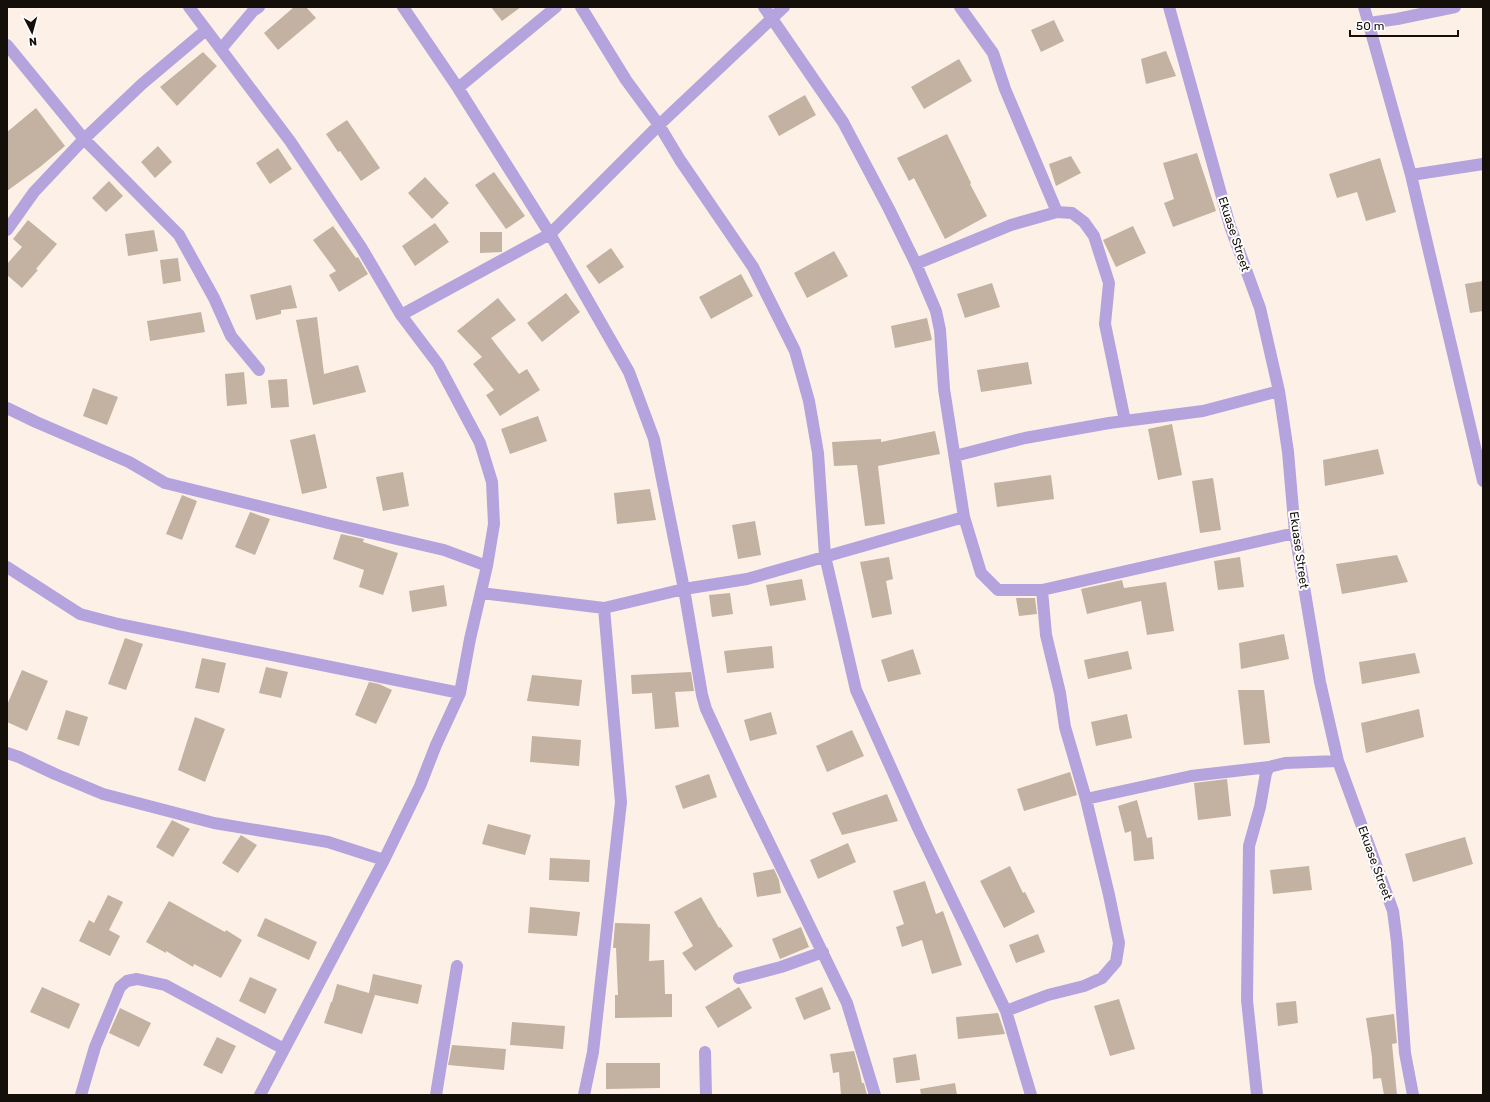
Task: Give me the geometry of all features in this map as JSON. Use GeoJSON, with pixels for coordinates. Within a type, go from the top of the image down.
{"type":"FeatureCollection","features":[{"type":"Feature","properties":{"kind":"street"},"geometry":{"type":"LineString","coordinates":[[189,7],[290,141],[361,247],[401,315],[438,364],[480,443],[492,482],[494,524],[487,566],[460,693],[436,745],[420,786],[384,860],[260,1095]]}},
{"type":"Feature","properties":{"kind":"street"},"geometry":{"type":"LineString","coordinates":[[220,49],[253,11],[259,7]]}},
{"type":"Feature","properties":{"kind":"street"},"geometry":{"type":"LineString","coordinates":[[403,7],[458,88],[550,234],[629,372],[654,438],[684,589],[702,695],[706,709],[742,789],[847,1003],[875,1095]]}},
{"type":"Feature","properties":{"kind":"street"},"geometry":{"type":"LineString","coordinates":[[458,88],[556,7]]}},
{"type":"Feature","properties":{"kind":"street"},"geometry":{"type":"LineString","coordinates":[[581,7],[626,80],[659,125],[680,160],[753,267],[795,351],[809,401],[818,453],[825,556],[856,690],[918,828],[1006,1011],[1031,1095]]}},
{"type":"Feature","properties":{"kind":"street"},"geometry":{"type":"LineString","coordinates":[[764,7],[843,122],[889,209],[916,264],[936,311],[940,330],[944,389],[964,517],[981,573],[990,583],[998,590],[1042,590],[1295,533]]}},
{"type":"Feature","properties":{"kind":"street"},"geometry":{"type":"LineString","coordinates":[[401,315],[550,234],[659,125],[784,7]]}},
{"type":"Feature","properties":{"kind":"street"},"geometry":{"type":"LineString","coordinates":[[960,7],[993,53],[1005,89],[1057,212]]}},
{"type":"Feature","properties":{"kind":"street","name":"Ekuase Street"},"geometry":{"type":"LineString","coordinates":[[1169,7],[1230,226],[1260,308],[1279,391],[1288,452],[1295,533],[1320,682],[1338,761],[1393,911],[1397,942],[1405,1053],[1412,1095]]}},
{"type":"Feature","properties":{"kind":"street"},"geometry":{"type":"LineString","coordinates":[[1364,7],[1411,175],[1483,480]]}},
{"type":"Feature","properties":{"kind":"street"},"geometry":{"type":"LineString","coordinates":[[1369,23],[1455,7]]}},
{"type":"Feature","properties":{"kind":"street"},"geometry":{"type":"LineString","coordinates":[[7,230],[34,192],[84,139],[142,84],[206,30]]}},
{"type":"Feature","properties":{"kind":"street"},"geometry":{"type":"LineString","coordinates":[[7,45],[84,139],[179,235],[214,298],[231,336],[259,370]]}},
{"type":"Feature","properties":{"kind":"street"},"geometry":{"type":"LineString","coordinates":[[1411,175],[1483,164]]}},
{"type":"Feature","properties":{"kind":"street"},"geometry":{"type":"LineString","coordinates":[[916,264],[1011,225],[1057,212],[1072,213],[1084,222],[1094,236],[1108,283],[1105,324],[1125,421]]}},
{"type":"Feature","properties":{"kind":"street"},"geometry":{"type":"LineString","coordinates":[[955,456],[1024,438],[1125,421],[1202,411],[1279,391]]}},
{"type":"Feature","properties":{"kind":"street"},"geometry":{"type":"LineString","coordinates":[[7,408],[128,462],[165,482],[328,524],[444,550],[487,566]]}},
{"type":"Feature","properties":{"kind":"street"},"geometry":{"type":"LineString","coordinates":[[481,593],[604,608],[684,589],[747,579],[964,517]]}},
{"type":"Feature","properties":{"kind":"street"},"geometry":{"type":"LineString","coordinates":[[7,567],[80,614],[118,624],[460,693]]}},
{"type":"Feature","properties":{"kind":"street"},"geometry":{"type":"LineString","coordinates":[[1006,1011],[1048,995],[1084,986],[1102,978],[1116,962],[1120,943],[1086,799],[1065,727],[1060,693],[1046,635],[1042,590]]}},
{"type":"Feature","properties":{"kind":"street"},"geometry":{"type":"LineString","coordinates":[[584,1095],[593,1052],[621,802],[604,608]]}},
{"type":"Feature","properties":{"kind":"street"},"geometry":{"type":"LineString","coordinates":[[7,753],[19,756],[103,794],[214,823],[328,842],[384,860]]}},
{"type":"Feature","properties":{"kind":"street"},"geometry":{"type":"LineString","coordinates":[[1086,799],[1191,776],[1269,767],[1285,763],[1338,761]]}},
{"type":"Feature","properties":{"kind":"street"},"geometry":{"type":"LineString","coordinates":[[1257,1095],[1247,1000],[1250,846],[1260,807],[1266,772],[1269,767]]}},
{"type":"Feature","properties":{"kind":"street"},"geometry":{"type":"LineString","coordinates":[[739,978],[781,967],[823,952]]}},
{"type":"Feature","properties":{"kind":"street"},"geometry":{"type":"LineString","coordinates":[[436,1095],[457,966]]}},
{"type":"Feature","properties":{"kind":"street"},"geometry":{"type":"LineString","coordinates":[[81,1095],[96,1047],[120,987],[127,981],[137,979],[165,985],[284,1049]]}},
{"type":"Feature","properties":{"kind":"street"},"geometry":{"type":"LineString","coordinates":[[705,1052],[706,1095]]}},
{"type":"Feature","properties":{"kind":"building"},"geometry":{"type":"Polygon","coordinates":[[[294,7],[306,7],[316,18],[278,50],[264,33],[294,7]]]}},
{"type":"Feature","properties":{"kind":"building"},"geometry":{"type":"Polygon","coordinates":[[[491,7],[521,7],[502,21],[491,7]]]}},
{"type":"Feature","properties":{"kind":"building"},"geometry":{"type":"Polygon","coordinates":[[[1054,20],[1064,41],[1041,52],[1031,30],[1054,20]]]}},
{"type":"Feature","properties":{"kind":"building"},"geometry":{"type":"Polygon","coordinates":[[[1166,51],[1176,76],[1146,84],[1141,59],[1166,51]]]}},
{"type":"Feature","properties":{"kind":"building"},"geometry":{"type":"Polygon","coordinates":[[[203,52],[217,66],[177,106],[160,87],[203,52]]]}},
{"type":"Feature","properties":{"kind":"building"},"geometry":{"type":"Polygon","coordinates":[[[959,59],[972,81],[924,109],[911,87],[959,59]]]}},
{"type":"Feature","properties":{"kind":"building"},"geometry":{"type":"Polygon","coordinates":[[[805,95],[816,115],[779,136],[768,116],[805,95]]]}},
{"type":"Feature","properties":{"kind":"building"},"geometry":{"type":"Polygon","coordinates":[[[36,108],[65,146],[40,167],[7,191],[7,132],[36,108]]]}},
{"type":"Feature","properties":{"kind":"building"},"geometry":{"type":"Polygon","coordinates":[[[347,120],[380,168],[361,181],[326,134],[347,120]]]}},
{"type":"Feature","properties":{"kind":"building"},"geometry":{"type":"Polygon","coordinates":[[[947,134],[971,183],[970,184],[987,216],[945,239],[914,178],[909,181],[897,158],[947,134]]]}},
{"type":"Feature","properties":{"kind":"building"},"geometry":{"type":"Polygon","coordinates":[[[158,146],[172,162],[155,178],[141,162],[158,146]]]}},
{"type":"Feature","properties":{"kind":"building"},"geometry":{"type":"Polygon","coordinates":[[[278,148],[292,169],[270,184],[256,163],[278,148]]]}},
{"type":"Feature","properties":{"kind":"building"},"geometry":{"type":"Polygon","coordinates":[[[1197,153],[1216,211],[1173,227],[1164,203],[1174,199],[1163,163],[1197,153]]]}},
{"type":"Feature","properties":{"kind":"building"},"geometry":{"type":"Polygon","coordinates":[[[1071,156],[1081,173],[1056,186],[1049,164],[1071,156]]]}},
{"type":"Feature","properties":{"kind":"building"},"geometry":{"type":"Polygon","coordinates":[[[1380,158],[1396,212],[1366,221],[1357,192],[1337,198],[1329,174],[1380,158]]]}},
{"type":"Feature","properties":{"kind":"building"},"geometry":{"type":"Polygon","coordinates":[[[494,172],[525,216],[506,229],[475,185],[494,172]]]}},
{"type":"Feature","properties":{"kind":"building"},"geometry":{"type":"Polygon","coordinates":[[[425,177],[449,203],[432,219],[408,193],[425,177]]]}},
{"type":"Feature","properties":{"kind":"building"},"geometry":{"type":"Polygon","coordinates":[[[109,181],[123,196],[106,212],[92,198],[109,181]]]}},
{"type":"Feature","properties":{"kind":"building"},"geometry":{"type":"Polygon","coordinates":[[[28,220],[57,244],[36,269],[38,270],[22,288],[7,275],[7,264],[22,247],[13,239],[28,220]]]}},
{"type":"Feature","properties":{"kind":"building"},"geometry":{"type":"Polygon","coordinates":[[[435,223],[449,242],[415,266],[402,246],[435,223]]]}},
{"type":"Feature","properties":{"kind":"building"},"geometry":{"type":"Polygon","coordinates":[[[333,226],[356,258],[358,257],[368,274],[339,292],[329,275],[336,271],[313,240],[333,226]]]}},
{"type":"Feature","properties":{"kind":"building"},"geometry":{"type":"Polygon","coordinates":[[[1133,226],[1146,253],[1116,267],[1103,240],[1133,226]]]}},
{"type":"Feature","properties":{"kind":"building"},"geometry":{"type":"Polygon","coordinates":[[[154,230],[158,251],[128,256],[125,234],[154,230]]]}},
{"type":"Feature","properties":{"kind":"building"},"geometry":{"type":"Polygon","coordinates":[[[480,232],[502,232],[502,252],[480,253],[480,232]]]}},
{"type":"Feature","properties":{"kind":"building"},"geometry":{"type":"Polygon","coordinates":[[[611,248],[624,267],[599,284],[586,266],[611,248]]]}},
{"type":"Feature","properties":{"kind":"building"},"geometry":{"type":"Polygon","coordinates":[[[834,251],[848,276],[807,298],[794,273],[834,251]]]}},
{"type":"Feature","properties":{"kind":"building"},"geometry":{"type":"Polygon","coordinates":[[[178,258],[181,281],[163,284],[160,260],[178,258]]]}},
{"type":"Feature","properties":{"kind":"building"},"geometry":{"type":"Polygon","coordinates":[[[741,274],[753,296],[711,319],[699,297],[741,274]]]}},
{"type":"Feature","properties":{"kind":"building"},"geometry":{"type":"Polygon","coordinates":[[[1483,281],[1483,311],[1470,313],[1465,284],[1483,281]]]}},
{"type":"Feature","properties":{"kind":"building"},"geometry":{"type":"Polygon","coordinates":[[[992,283],[1000,307],[965,318],[957,294],[992,283]]]}},
{"type":"Feature","properties":{"kind":"building"},"geometry":{"type":"Polygon","coordinates":[[[291,285],[297,308],[281,310],[281,314],[256,320],[250,295],[291,285]]]}},
{"type":"Feature","properties":{"kind":"building"},"geometry":{"type":"Polygon","coordinates":[[[566,293],[580,312],[542,342],[527,323],[566,293]]]}},
{"type":"Feature","properties":{"kind":"building"},"geometry":{"type":"Polygon","coordinates":[[[498,298],[516,320],[491,338],[519,374],[527,369],[540,390],[500,416],[486,395],[494,390],[473,364],[482,357],[457,331],[498,298]]]}},
{"type":"Feature","properties":{"kind":"building"},"geometry":{"type":"Polygon","coordinates":[[[201,312],[205,332],[150,341],[147,321],[201,312]]]}},
{"type":"Feature","properties":{"kind":"building"},"geometry":{"type":"Polygon","coordinates":[[[317,317],[324,374],[358,365],[366,392],[313,405],[296,320],[317,317]]]}},
{"type":"Feature","properties":{"kind":"building"},"geometry":{"type":"Polygon","coordinates":[[[927,318],[932,340],[895,348],[891,326],[927,318]]]}},
{"type":"Feature","properties":{"kind":"building"},"geometry":{"type":"Polygon","coordinates":[[[1028,362],[1032,384],[981,392],[977,370],[1028,362]]]}},
{"type":"Feature","properties":{"kind":"building"},"geometry":{"type":"Polygon","coordinates":[[[244,372],[247,404],[227,406],[225,374],[244,372]]]}},
{"type":"Feature","properties":{"kind":"building"},"geometry":{"type":"Polygon","coordinates":[[[287,379],[289,407],[271,408],[268,380],[287,379]]]}},
{"type":"Feature","properties":{"kind":"building"},"geometry":{"type":"Polygon","coordinates":[[[93,388],[118,397],[107,425],[83,416],[93,388]]]}},
{"type":"Feature","properties":{"kind":"building"},"geometry":{"type":"Polygon","coordinates":[[[538,416],[547,441],[510,454],[501,429],[538,416]]]}},
{"type":"Feature","properties":{"kind":"building"},"geometry":{"type":"Polygon","coordinates":[[[1172,424],[1182,475],[1158,480],[1148,429],[1172,424]]]}},
{"type":"Feature","properties":{"kind":"building"},"geometry":{"type":"Polygon","coordinates":[[[935,431],[940,454],[878,466],[885,524],[865,526],[857,465],[834,466],[832,442],[881,439],[881,442],[935,431]]]}},
{"type":"Feature","properties":{"kind":"building"},"geometry":{"type":"Polygon","coordinates":[[[315,434],[327,488],[302,494],[290,440],[315,434]]]}},
{"type":"Feature","properties":{"kind":"building"},"geometry":{"type":"Polygon","coordinates":[[[1378,449],[1384,474],[1325,486],[1323,460],[1378,449]]]}},
{"type":"Feature","properties":{"kind":"building"},"geometry":{"type":"Polygon","coordinates":[[[403,472],[409,506],[383,511],[376,477],[403,472]]]}},
{"type":"Feature","properties":{"kind":"building"},"geometry":{"type":"Polygon","coordinates":[[[1051,475],[1054,499],[997,507],[994,483],[1051,475]]]}},
{"type":"Feature","properties":{"kind":"building"},"geometry":{"type":"Polygon","coordinates":[[[1213,478],[1221,530],[1200,533],[1192,481],[1213,478]]]}},
{"type":"Feature","properties":{"kind":"building"},"geometry":{"type":"Polygon","coordinates":[[[650,489],[656,520],[617,524],[614,493],[650,489]]]}},
{"type":"Feature","properties":{"kind":"building"},"geometry":{"type":"Polygon","coordinates":[[[182,495],[197,501],[182,540],[166,534],[182,495]]]}},
{"type":"Feature","properties":{"kind":"building"},"geometry":{"type":"Polygon","coordinates":[[[250,512],[270,519],[255,555],[235,547],[250,512]]]}},
{"type":"Feature","properties":{"kind":"building"},"geometry":{"type":"Polygon","coordinates":[[[755,521],[761,555],[738,559],[732,525],[755,521]]]}},
{"type":"Feature","properties":{"kind":"building"},"geometry":{"type":"Polygon","coordinates":[[[341,534],[364,539],[363,542],[398,553],[383,595],[359,587],[364,570],[333,559],[341,534]]]}},
{"type":"Feature","properties":{"kind":"building"},"geometry":{"type":"Polygon","coordinates":[[[1397,555],[1408,582],[1342,594],[1336,564],[1397,555]]]}},
{"type":"Feature","properties":{"kind":"building"},"geometry":{"type":"Polygon","coordinates":[[[889,557],[893,579],[886,581],[892,614],[872,618],[860,562],[889,557]]]}},
{"type":"Feature","properties":{"kind":"building"},"geometry":{"type":"Polygon","coordinates":[[[1240,557],[1244,587],[1218,590],[1214,561],[1240,557]]]}},
{"type":"Feature","properties":{"kind":"building"},"geometry":{"type":"Polygon","coordinates":[[[802,579],[806,600],[770,606],[766,585],[802,579]]]}},
{"type":"Feature","properties":{"kind":"building"},"geometry":{"type":"Polygon","coordinates":[[[1122,580],[1124,588],[1166,582],[1174,631],[1147,635],[1141,601],[1087,614],[1081,589],[1122,580]]]}},
{"type":"Feature","properties":{"kind":"building"},"geometry":{"type":"Polygon","coordinates":[[[444,585],[447,606],[412,612],[409,591],[444,585]]]}},
{"type":"Feature","properties":{"kind":"building"},"geometry":{"type":"Polygon","coordinates":[[[730,593],[733,614],[712,617],[709,595],[730,593]]]}},
{"type":"Feature","properties":{"kind":"building"},"geometry":{"type":"Polygon","coordinates":[[[1016,598],[1035,598],[1037,614],[1019,616],[1016,598]]]}},
{"type":"Feature","properties":{"kind":"building"},"geometry":{"type":"Polygon","coordinates":[[[1284,634],[1289,659],[1241,669],[1239,643],[1284,634]]]}},
{"type":"Feature","properties":{"kind":"building"},"geometry":{"type":"Polygon","coordinates":[[[125,638],[143,644],[126,690],[108,684],[125,638]]]}},
{"type":"Feature","properties":{"kind":"building"},"geometry":{"type":"Polygon","coordinates":[[[772,646],[774,668],[727,673],[724,651],[772,646]]]}},
{"type":"Feature","properties":{"kind":"building"},"geometry":{"type":"Polygon","coordinates":[[[913,649],[921,674],[888,682],[881,660],[913,649]]]}},
{"type":"Feature","properties":{"kind":"building"},"geometry":{"type":"Polygon","coordinates":[[[1128,651],[1132,669],[1088,679],[1084,660],[1128,651]]]}},
{"type":"Feature","properties":{"kind":"building"},"geometry":{"type":"Polygon","coordinates":[[[1415,653],[1420,673],[1362,684],[1359,662],[1415,653]]]}},
{"type":"Feature","properties":{"kind":"building"},"geometry":{"type":"Polygon","coordinates":[[[202,658],[226,663],[219,693],[195,688],[202,658]]]}},
{"type":"Feature","properties":{"kind":"building"},"geometry":{"type":"Polygon","coordinates":[[[266,667],[288,672],[281,698],[259,693],[266,667]]]}},
{"type":"Feature","properties":{"kind":"building"},"geometry":{"type":"Polygon","coordinates":[[[22,670],[48,681],[27,731],[7,722],[7,705],[22,670]]]}},
{"type":"Feature","properties":{"kind":"building"},"geometry":{"type":"Polygon","coordinates":[[[691,672],[694,691],[675,692],[679,727],[655,729],[652,693],[632,694],[631,675],[691,672]]]}},
{"type":"Feature","properties":{"kind":"building"},"geometry":{"type":"Polygon","coordinates":[[[532,675],[582,680],[579,706],[527,701],[532,675]]]}},
{"type":"Feature","properties":{"kind":"building"},"geometry":{"type":"Polygon","coordinates":[[[369,682],[379,684],[392,690],[376,724],[355,715],[369,682]]]}},
{"type":"Feature","properties":{"kind":"building"},"geometry":{"type":"Polygon","coordinates":[[[1238,690],[1264,690],[1270,743],[1244,745],[1238,690]]]}},
{"type":"Feature","properties":{"kind":"building"},"geometry":{"type":"Polygon","coordinates":[[[1419,709],[1424,737],[1366,753],[1361,723],[1419,709]]]}},
{"type":"Feature","properties":{"kind":"building"},"geometry":{"type":"Polygon","coordinates":[[[66,710],[88,717],[79,746],[57,739],[66,710]]]}},
{"type":"Feature","properties":{"kind":"building"},"geometry":{"type":"Polygon","coordinates":[[[771,712],[777,734],[750,741],[744,720],[771,712]]]}},
{"type":"Feature","properties":{"kind":"building"},"geometry":{"type":"Polygon","coordinates":[[[1127,714],[1132,738],[1096,746],[1091,722],[1127,714]]]}},
{"type":"Feature","properties":{"kind":"building"},"geometry":{"type":"Polygon","coordinates":[[[195,717],[225,729],[205,782],[178,770],[195,717]]]}},
{"type":"Feature","properties":{"kind":"building"},"geometry":{"type":"Polygon","coordinates":[[[852,730],[864,756],[827,772],[816,746],[852,730]]]}},
{"type":"Feature","properties":{"kind":"building"},"geometry":{"type":"Polygon","coordinates":[[[532,736],[581,740],[579,766],[530,762],[532,736]]]}},
{"type":"Feature","properties":{"kind":"building"},"geometry":{"type":"Polygon","coordinates":[[[1070,772],[1077,795],[1024,811],[1017,789],[1070,772]]]}},
{"type":"Feature","properties":{"kind":"building"},"geometry":{"type":"Polygon","coordinates":[[[709,774],[717,797],[683,809],[675,786],[709,774]]]}},
{"type":"Feature","properties":{"kind":"building"},"geometry":{"type":"Polygon","coordinates":[[[1227,779],[1231,816],[1198,820],[1194,783],[1227,779]]]}},
{"type":"Feature","properties":{"kind":"building"},"geometry":{"type":"Polygon","coordinates":[[[887,794],[898,821],[842,835],[832,813],[887,794]]]}},
{"type":"Feature","properties":{"kind":"building"},"geometry":{"type":"Polygon","coordinates":[[[1137,800],[1147,838],[1152,837],[1154,859],[1134,861],[1131,831],[1125,833],[1118,806],[1137,800]]]}},
{"type":"Feature","properties":{"kind":"building"},"geometry":{"type":"Polygon","coordinates":[[[172,820],[190,829],[173,857],[156,847],[172,820]]]}},
{"type":"Feature","properties":{"kind":"building"},"geometry":{"type":"Polygon","coordinates":[[[488,824],[531,835],[525,855],[482,844],[488,824]]]}},
{"type":"Feature","properties":{"kind":"building"},"geometry":{"type":"Polygon","coordinates":[[[241,835],[257,845],[238,873],[222,863],[241,835]]]}},
{"type":"Feature","properties":{"kind":"building"},"geometry":{"type":"Polygon","coordinates":[[[1465,837],[1473,864],[1413,882],[1405,854],[1465,837]]]}},
{"type":"Feature","properties":{"kind":"building"},"geometry":{"type":"Polygon","coordinates":[[[848,843],[856,862],[818,879],[810,860],[848,843]]]}},
{"type":"Feature","properties":{"kind":"building"},"geometry":{"type":"Polygon","coordinates":[[[550,858],[590,860],[589,882],[549,880],[550,858]]]}},
{"type":"Feature","properties":{"kind":"building"},"geometry":{"type":"Polygon","coordinates":[[[1010,866],[1023,893],[1025,892],[1035,912],[1004,928],[980,881],[1010,866]]]}},
{"type":"Feature","properties":{"kind":"building"},"geometry":{"type":"Polygon","coordinates":[[[1309,866],[1312,890],[1273,894],[1270,870],[1309,866]]]}},
{"type":"Feature","properties":{"kind":"building"},"geometry":{"type":"Polygon","coordinates":[[[774,869],[779,880],[781,893],[757,897],[753,873],[774,869]]]}},
{"type":"Feature","properties":{"kind":"building"},"geometry":{"type":"Polygon","coordinates":[[[925,881],[936,914],[943,911],[962,965],[932,974],[922,940],[902,947],[896,927],[904,924],[893,891],[925,881]]]}},
{"type":"Feature","properties":{"kind":"building"},"geometry":{"type":"Polygon","coordinates":[[[108,895],[123,902],[109,930],[120,936],[110,956],[79,941],[89,920],[94,923],[108,895]]]}},
{"type":"Feature","properties":{"kind":"building"},"geometry":{"type":"Polygon","coordinates":[[[701,897],[719,928],[720,927],[733,946],[695,971],[682,953],[693,946],[674,912],[701,897]]]}},
{"type":"Feature","properties":{"kind":"building"},"geometry":{"type":"Polygon","coordinates":[[[169,901],[225,932],[226,930],[242,940],[221,978],[194,964],[193,967],[166,951],[166,953],[146,942],[169,901]]]}},
{"type":"Feature","properties":{"kind":"building"},"geometry":{"type":"Polygon","coordinates":[[[530,907],[580,912],[577,936],[528,933],[530,907]]]}},
{"type":"Feature","properties":{"kind":"building"},"geometry":{"type":"Polygon","coordinates":[[[265,918],[317,942],[309,960],[257,936],[265,918]]]}},
{"type":"Feature","properties":{"kind":"building"},"geometry":{"type":"Polygon","coordinates":[[[615,923],[650,924],[649,961],[664,960],[665,994],[672,994],[672,1017],[615,1018],[615,995],[618,995],[616,948],[613,948],[615,923]]]}},
{"type":"Feature","properties":{"kind":"building"},"geometry":{"type":"Polygon","coordinates":[[[801,927],[809,947],[780,959],[772,939],[801,927]]]}},
{"type":"Feature","properties":{"kind":"building"},"geometry":{"type":"Polygon","coordinates":[[[1038,934],[1045,952],[1016,963],[1009,945],[1038,934]]]}},
{"type":"Feature","properties":{"kind":"building"},"geometry":{"type":"Polygon","coordinates":[[[373,974],[422,985],[418,1004],[375,995],[362,1034],[324,1023],[337,984],[369,993],[373,974]]]}},
{"type":"Feature","properties":{"kind":"building"},"geometry":{"type":"Polygon","coordinates":[[[250,977],[277,989],[265,1014],[239,1001],[250,977]]]}},
{"type":"Feature","properties":{"kind":"building"},"geometry":{"type":"Polygon","coordinates":[[[42,987],[80,1004],[69,1029],[30,1012],[42,987]]]}},
{"type":"Feature","properties":{"kind":"building"},"geometry":{"type":"Polygon","coordinates":[[[739,987],[752,1008],[718,1028],[705,1007],[739,987]]]}},
{"type":"Feature","properties":{"kind":"building"},"geometry":{"type":"Polygon","coordinates":[[[822,987],[831,1009],[804,1020],[795,998],[822,987]]]}},
{"type":"Feature","properties":{"kind":"building"},"geometry":{"type":"Polygon","coordinates":[[[1119,999],[1135,1049],[1110,1056],[1094,1006],[1119,999]]]}},
{"type":"Feature","properties":{"kind":"building"},"geometry":{"type":"Polygon","coordinates":[[[1296,1001],[1298,1023],[1278,1026],[1276,1003],[1296,1001]]]}},
{"type":"Feature","properties":{"kind":"building"},"geometry":{"type":"Polygon","coordinates":[[[120,1008],[151,1023],[139,1047],[109,1033],[120,1008]]]}},
{"type":"Feature","properties":{"kind":"building"},"geometry":{"type":"Polygon","coordinates":[[[998,1013],[1005,1034],[958,1039],[956,1017],[998,1013]]]}},
{"type":"Feature","properties":{"kind":"building"},"geometry":{"type":"Polygon","coordinates":[[[1394,1014],[1397,1043],[1392,1044],[1397,1095],[1384,1095],[1381,1078],[1373,1079],[1372,1057],[1366,1018],[1394,1014]]]}},
{"type":"Feature","properties":{"kind":"building"},"geometry":{"type":"Polygon","coordinates":[[[512,1022],[565,1026],[563,1049],[510,1045],[512,1022]]]}},
{"type":"Feature","properties":{"kind":"building"},"geometry":{"type":"Polygon","coordinates":[[[217,1037],[236,1046],[222,1074],[203,1065],[217,1037]]]}},
{"type":"Feature","properties":{"kind":"building"},"geometry":{"type":"Polygon","coordinates":[[[452,1045],[506,1049],[504,1070],[448,1065],[452,1045]]]}},
{"type":"Feature","properties":{"kind":"building"},"geometry":{"type":"Polygon","coordinates":[[[854,1051],[862,1083],[864,1083],[867,1095],[841,1095],[839,1072],[833,1073],[830,1054],[854,1051]]]}},
{"type":"Feature","properties":{"kind":"building"},"geometry":{"type":"Polygon","coordinates":[[[916,1054],[920,1080],[896,1083],[893,1058],[916,1054]]]}},
{"type":"Feature","properties":{"kind":"building"},"geometry":{"type":"Polygon","coordinates":[[[606,1063],[660,1063],[660,1088],[606,1089],[606,1063]]]}},
{"type":"Feature","properties":{"kind":"building"},"geometry":{"type":"Polygon","coordinates":[[[955,1083],[957,1095],[921,1095],[920,1089],[955,1083]]]}}]}
